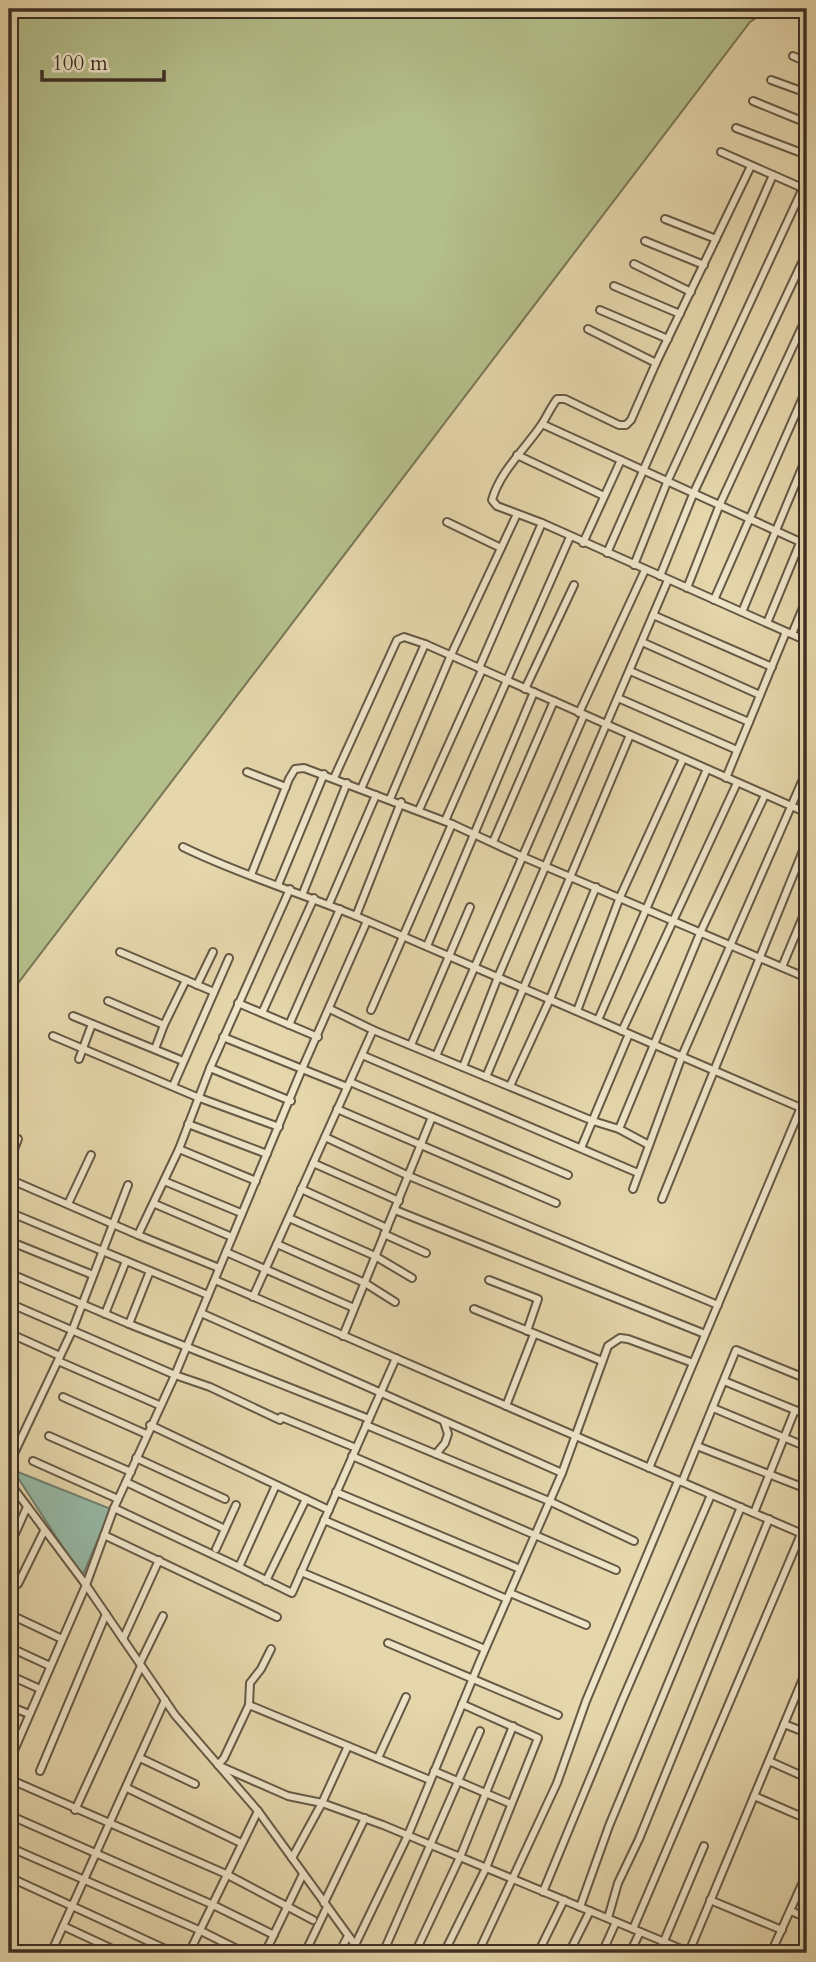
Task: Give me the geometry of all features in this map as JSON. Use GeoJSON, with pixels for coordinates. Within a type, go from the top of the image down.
{"type":"FeatureCollection","features":[{"type":"Feature","properties":{"kind":"street"},"geometry":{"type":"LineString","coordinates":[[793,56],[807,62]]}},
{"type":"Feature","properties":{"kind":"street"},"geometry":{"type":"LineString","coordinates":[[771,80],[807,93]]}},
{"type":"Feature","properties":{"kind":"street"},"geometry":{"type":"LineString","coordinates":[[753,101],[807,123]]}},
{"type":"Feature","properties":{"kind":"street"},"geometry":{"type":"LineString","coordinates":[[736,128],[807,154]]}},
{"type":"Feature","properties":{"kind":"street"},"geometry":{"type":"LineString","coordinates":[[634,565],[668,480],[805,189],[721,152]]}},
{"type":"Feature","properties":{"kind":"street"},"geometry":{"type":"LineString","coordinates":[[751,166],[631,420],[626,425],[619,425],[575,404],[559,399],[555,401],[542,424],[517,455],[492,500],[497,506],[542,523],[807,641]]}},
{"type":"Feature","properties":{"kind":"street"},"geometry":{"type":"LineString","coordinates":[[607,553],[773,175]]}},
{"type":"Feature","properties":{"kind":"street"},"geometry":{"type":"LineString","coordinates":[[665,219],[716,239]]}},
{"type":"Feature","properties":{"kind":"street"},"geometry":{"type":"LineString","coordinates":[[645,241],[704,265]]}},
{"type":"Feature","properties":{"kind":"street"},"geometry":{"type":"LineString","coordinates":[[660,576],[694,492],[807,252]]}},
{"type":"Feature","properties":{"kind":"street"},"geometry":{"type":"LineString","coordinates":[[634,264],[691,292]]}},
{"type":"Feature","properties":{"kind":"street"},"geometry":{"type":"LineString","coordinates":[[614,286],[680,314]]}},
{"type":"Feature","properties":{"kind":"street"},"geometry":{"type":"LineString","coordinates":[[600,310],[668,339]]}},
{"type":"Feature","properties":{"kind":"street"},"geometry":{"type":"LineString","coordinates":[[687,588],[720,504],[807,316]]}},
{"type":"Feature","properties":{"kind":"street"},"geometry":{"type":"LineString","coordinates":[[588,330],[656,363]]}},
{"type":"Feature","properties":{"kind":"street"},"geometry":{"type":"LineString","coordinates":[[714,600],[807,388]]}},
{"type":"Feature","properties":{"kind":"street"},"geometry":{"type":"LineString","coordinates":[[542,424],[804,543]]}},
{"type":"Feature","properties":{"kind":"street"},"geometry":{"type":"LineString","coordinates":[[517,455],[604,496]]}},
{"type":"Feature","properties":{"kind":"street"},"geometry":{"type":"LineString","coordinates":[[742,612],[807,456]]}},
{"type":"Feature","properties":{"kind":"street"},"geometry":{"type":"LineString","coordinates":[[583,543],[621,460]]}},
{"type":"Feature","properties":{"kind":"street"},"geometry":{"type":"LineString","coordinates":[[390,799],[451,655],[517,513]]}},
{"type":"Feature","properties":{"kind":"street"},"geometry":{"type":"LineString","coordinates":[[447,522],[501,548]]}},
{"type":"Feature","properties":{"kind":"street"},"geometry":{"type":"LineString","coordinates":[[419,810],[542,523]]}},
{"type":"Feature","properties":{"kind":"street"},"geometry":{"type":"LineString","coordinates":[[767,623],[804,543],[807,526]]}},
{"type":"Feature","properties":{"kind":"street"},"geometry":{"type":"LineString","coordinates":[[371,1010],[405,937],[505,680],[570,537]]}},
{"type":"Feature","properties":{"kind":"street"},"geometry":{"type":"LineString","coordinates":[[436,1056],[645,570]]}},
{"type":"Feature","properties":{"kind":"street"},"geometry":{"type":"LineString","coordinates":[[463,1067],[498,977],[668,580]]}},
{"type":"Feature","properties":{"kind":"street"},"geometry":{"type":"LineString","coordinates":[[525,689],[574,584]]}},
{"type":"Feature","properties":{"kind":"street"},"geometry":{"type":"LineString","coordinates":[[726,778],[772,667],[807,598]]}},
{"type":"Feature","properties":{"kind":"street"},"geometry":{"type":"LineString","coordinates":[[653,615],[772,667]]}},
{"type":"Feature","properties":{"kind":"street"},"geometry":{"type":"LineString","coordinates":[[334,778],[397,640],[404,637],[451,655],[807,813]]}},
{"type":"Feature","properties":{"kind":"street"},"geometry":{"type":"LineString","coordinates":[[642,642],[760,695]]}},
{"type":"Feature","properties":{"kind":"street"},"geometry":{"type":"LineString","coordinates":[[361,789],[425,644]]}},
{"type":"Feature","properties":{"kind":"street"},"geometry":{"type":"LineString","coordinates":[[629,671],[749,722]]}},
{"type":"Feature","properties":{"kind":"street"},"geometry":{"type":"LineString","coordinates":[[427,946],[534,692]]}},
{"type":"Feature","properties":{"kind":"street"},"geometry":{"type":"LineString","coordinates":[[618,698],[737,750]]}},
{"type":"Feature","properties":{"kind":"street"},"geometry":{"type":"LineString","coordinates":[[493,842],[554,701]]}},
{"type":"Feature","properties":{"kind":"street"},"geometry":{"type":"LineString","coordinates":[[486,1077],[630,735]]}},
{"type":"Feature","properties":{"kind":"street"},"geometry":{"type":"LineString","coordinates":[[577,1011],[620,897],[683,759]]}},
{"type":"Feature","properties":{"kind":"street"},"geometry":{"type":"LineString","coordinates":[[251,875],[286,787],[295,769],[299,767],[401,802],[807,977]]}},
{"type":"Feature","properties":{"kind":"street"},"geometry":{"type":"LineString","coordinates":[[598,1020],[706,769]]}},
{"type":"Feature","properties":{"kind":"street"},"geometry":{"type":"LineString","coordinates":[[633,1189],[682,1056],[807,770]]}},
{"type":"Feature","properties":{"kind":"street"},"geometry":{"type":"LineString","coordinates":[[247,772],[286,787]]}},
{"type":"Feature","properties":{"kind":"street"},"geometry":{"type":"LineString","coordinates":[[278,885],[324,774]]}},
{"type":"Feature","properties":{"kind":"street"},"geometry":{"type":"LineString","coordinates":[[303,893],[347,783]]}},
{"type":"Feature","properties":{"kind":"street"},"geometry":{"type":"LineString","coordinates":[[581,1148],[626,1032],[737,783]]}},
{"type":"Feature","properties":{"kind":"street"},"geometry":{"type":"LineString","coordinates":[[329,904],[376,795]]}},
{"type":"Feature","properties":{"kind":"street"},"geometry":{"type":"LineString","coordinates":[[619,1129],[701,932],[765,795]]}},
{"type":"Feature","properties":{"kind":"street"},"geometry":{"type":"LineString","coordinates":[[356,916],[401,802]]}},
{"type":"Feature","properties":{"kind":"street"},"geometry":{"type":"LineString","coordinates":[[662,1199],[807,841]]}},
{"type":"Feature","properties":{"kind":"street"},"geometry":{"type":"LineString","coordinates":[[183,847],[214,862],[303,893],[801,1108]]}},
{"type":"Feature","properties":{"kind":"street"},"geometry":{"type":"LineString","coordinates":[[510,1086],[550,999],[596,887]]}},
{"type":"Feature","properties":{"kind":"street"},"geometry":{"type":"LineString","coordinates":[[138,1236],[155,1204],[209,1068],[290,889]]}},
{"type":"Feature","properties":{"kind":"street"},"geometry":{"type":"LineString","coordinates":[[262,1013],[314,898]]}},
{"type":"Feature","properties":{"kind":"street"},"geometry":{"type":"LineString","coordinates":[[411,1045],[470,907]]}},
{"type":"Feature","properties":{"kind":"street"},"geometry":{"type":"LineString","coordinates":[[782,967],[807,907]]}},
{"type":"Feature","properties":{"kind":"street"},"geometry":{"type":"LineString","coordinates":[[289,1025],[340,909]]}},
{"type":"Feature","properties":{"kind":"street"},"geometry":{"type":"LineString","coordinates":[[10,1757],[86,1585],[114,1508],[175,1375],[241,1213],[291,1101],[302,1069],[368,921]]}},
{"type":"Feature","properties":{"kind":"street"},"geometry":{"type":"LineString","coordinates":[[120,952],[214,992]]}},
{"type":"Feature","properties":{"kind":"street"},"geometry":{"type":"LineString","coordinates":[[197,985],[213,952]]}},
{"type":"Feature","properties":{"kind":"street"},"geometry":{"type":"LineString","coordinates":[[173,1086],[229,958]]}},
{"type":"Feature","properties":{"kind":"street"},"geometry":{"type":"LineString","coordinates":[[155,1049],[186,980]]}},
{"type":"Feature","properties":{"kind":"street"},"geometry":{"type":"LineString","coordinates":[[108,1001],[164,1025]]}},
{"type":"Feature","properties":{"kind":"street"},"geometry":{"type":"LineString","coordinates":[[238,1003],[318,1037]]}},
{"type":"Feature","properties":{"kind":"street"},"geometry":{"type":"LineString","coordinates":[[330,1009],[486,1077],[619,1129],[649,1145]]}},
{"type":"Feature","properties":{"kind":"street"},"geometry":{"type":"LineString","coordinates":[[73,1016],[183,1061]]}},
{"type":"Feature","properties":{"kind":"street"},"geometry":{"type":"LineString","coordinates":[[79,1059],[92,1024]]}},
{"type":"Feature","properties":{"kind":"street"},"geometry":{"type":"LineString","coordinates":[[253,1297],[373,1030]]}},
{"type":"Feature","properties":{"kind":"street"},"geometry":{"type":"LineString","coordinates":[[53,1036],[197,1097],[279,1127]]}},
{"type":"Feature","properties":{"kind":"street"},"geometry":{"type":"LineString","coordinates":[[223,1037],[432,1117],[568,1175]]}},
{"type":"Feature","properties":{"kind":"street"},"geometry":{"type":"LineString","coordinates":[[362,1055],[638,1173]]}},
{"type":"Feature","properties":{"kind":"street"},"geometry":{"type":"LineString","coordinates":[[209,1068],[291,1101]]}},
{"type":"Feature","properties":{"kind":"street"},"geometry":{"type":"LineString","coordinates":[[649,1468],[807,1093]]}},
{"type":"Feature","properties":{"kind":"street"},"geometry":{"type":"LineString","coordinates":[[337,1109],[556,1203]]}},
{"type":"Feature","properties":{"kind":"street"},"geometry":{"type":"LineString","coordinates":[[344,1336],[432,1117]]}},
{"type":"Feature","properties":{"kind":"street"},"geometry":{"type":"LineString","coordinates":[[188,1124],[267,1154]]}},
{"type":"Feature","properties":{"kind":"street"},"geometry":{"type":"LineString","coordinates":[[325,1137],[718,1305]]}},
{"type":"Feature","properties":{"kind":"street"},"geometry":{"type":"LineString","coordinates":[[9,1162],[18,1139]]}},
{"type":"Feature","properties":{"kind":"street"},"geometry":{"type":"LineString","coordinates":[[179,1149],[256,1181]]}},
{"type":"Feature","properties":{"kind":"street"},"geometry":{"type":"LineString","coordinates":[[68,1204],[91,1155]]}},
{"type":"Feature","properties":{"kind":"street"},"geometry":{"type":"LineString","coordinates":[[313,1163],[399,1201]]}},
{"type":"Feature","properties":{"kind":"street"},"geometry":{"type":"LineString","coordinates":[[9,1179],[138,1236],[219,1268]]}},
{"type":"Feature","properties":{"kind":"street"},"geometry":{"type":"LineString","coordinates":[[164,1181],[241,1213]]}},
{"type":"Feature","properties":{"kind":"street"},"geometry":{"type":"LineString","coordinates":[[9,1464],[72,1331],[128,1185]]}},
{"type":"Feature","properties":{"kind":"street"},"geometry":{"type":"LineString","coordinates":[[302,1189],[426,1253]]}},
{"type":"Feature","properties":{"kind":"street"},"geometry":{"type":"LineString","coordinates":[[155,1204],[232,1237]]}},
{"type":"Feature","properties":{"kind":"street"},"geometry":{"type":"LineString","coordinates":[[395,1210],[705,1334]]}},
{"type":"Feature","properties":{"kind":"street"},"geometry":{"type":"LineString","coordinates":[[9,1212],[208,1295]]}},
{"type":"Feature","properties":{"kind":"street"},"geometry":{"type":"LineString","coordinates":[[289,1218],[376,1256],[412,1278]]}},
{"type":"Feature","properties":{"kind":"street"},"geometry":{"type":"LineString","coordinates":[[9,1241],[93,1275]]}},
{"type":"Feature","properties":{"kind":"street"},"geometry":{"type":"LineString","coordinates":[[277,1244],[365,1283],[395,1302]]}},
{"type":"Feature","properties":{"kind":"street"},"geometry":{"type":"LineString","coordinates":[[226,1252],[354,1308]]}},
{"type":"Feature","properties":{"kind":"street"},"geometry":{"type":"LineString","coordinates":[[104,1314],[126,1261]]}},
{"type":"Feature","properties":{"kind":"street"},"geometry":{"type":"LineString","coordinates":[[129,1324],[150,1271]]}},
{"type":"Feature","properties":{"kind":"street"},"geometry":{"type":"LineString","coordinates":[[9,1273],[368,1422],[436,1454],[550,1501],[634,1541]]}},
{"type":"Feature","properties":{"kind":"street"},"geometry":{"type":"LineString","coordinates":[[215,1280],[805,1535]]}},
{"type":"Feature","properties":{"kind":"street"},"geometry":{"type":"LineString","coordinates":[[489,1280],[538,1299],[531,1333],[506,1406]]}},
{"type":"Feature","properties":{"kind":"street"},"geometry":{"type":"LineString","coordinates":[[9,1303],[175,1375],[356,1448]]}},
{"type":"Feature","properties":{"kind":"street"},"geometry":{"type":"LineString","coordinates":[[474,1309],[602,1361]]}},
{"type":"Feature","properties":{"kind":"street"},"geometry":{"type":"LineString","coordinates":[[201,1313],[380,1395],[562,1473]]}},
{"type":"Feature","properties":{"kind":"street"},"geometry":{"type":"LineString","coordinates":[[9,1333],[159,1405]]}},
{"type":"Feature","properties":{"kind":"street"},"geometry":{"type":"LineString","coordinates":[[355,1945],[408,1835],[472,1679],[562,1473],[608,1346],[620,1338],[628,1339],[693,1363]]}},
{"type":"Feature","properties":{"kind":"street"},"geometry":{"type":"LineString","coordinates":[[478,1953],[557,1783],[586,1701],[737,1350],[807,1379]]}},
{"type":"Feature","properties":{"kind":"street"},"geometry":{"type":"LineString","coordinates":[[114,1508],[292,1593],[396,1358]]}},
{"type":"Feature","properties":{"kind":"street"},"geometry":{"type":"LineString","coordinates":[[724,1381],[807,1415]]}},
{"type":"Feature","properties":{"kind":"street"},"geometry":{"type":"LineString","coordinates":[[63,1397],[146,1434]]}},
{"type":"Feature","properties":{"kind":"street"},"geometry":{"type":"LineString","coordinates":[[713,1408],[807,1447]]}},
{"type":"Feature","properties":{"kind":"street"},"geometry":{"type":"LineString","coordinates":[[754,1513],[795,1410]]}},
{"type":"Feature","properties":{"kind":"street"},"geometry":{"type":"LineString","coordinates":[[436,1454],[448,1434],[444,1422]]}},
{"type":"Feature","properties":{"kind":"street"},"geometry":{"type":"LineString","coordinates":[[150,1425],[329,1510]]}},
{"type":"Feature","properties":{"kind":"street"},"geometry":{"type":"LineString","coordinates":[[50,1436],[131,1472]]}},
{"type":"Feature","properties":{"kind":"street"},"geometry":{"type":"LineString","coordinates":[[697,1446],[807,1489]]}},
{"type":"Feature","properties":{"kind":"street"},"geometry":{"type":"LineString","coordinates":[[352,1456],[617,1570]]}},
{"type":"Feature","properties":{"kind":"street"},"geometry":{"type":"LineString","coordinates":[[136,1458],[225,1499]]}},
{"type":"Feature","properties":{"kind":"street"},"geometry":{"type":"LineString","coordinates":[[33,1461],[118,1499]]}},
{"type":"Feature","properties":{"kind":"street"},"geometry":{"type":"LineString","coordinates":[[9,1482],[86,1585],[165,1700],[258,1811],[361,1953]]}},
{"type":"Feature","properties":{"kind":"street"},"geometry":{"type":"LineString","coordinates":[[126,1482],[225,1529]]}},
{"type":"Feature","properties":{"kind":"street"},"geometry":{"type":"LineString","coordinates":[[239,1567],[276,1485]]}},
{"type":"Feature","properties":{"kind":"street"},"geometry":{"type":"LineString","coordinates":[[336,1492],[520,1569]]}},
{"type":"Feature","properties":{"kind":"street"},"geometry":{"type":"LineString","coordinates":[[543,1892],[711,1495]]}},
{"type":"Feature","properties":{"kind":"street"},"geometry":{"type":"LineString","coordinates":[[266,1581],[306,1499]]}},
{"type":"Feature","properties":{"kind":"street"},"geometry":{"type":"LineString","coordinates":[[216,1549],[236,1505]]}},
{"type":"Feature","properties":{"kind":"street"},"geometry":{"type":"LineString","coordinates":[[10,1545],[27,1507]]}},
{"type":"Feature","properties":{"kind":"street"},"geometry":{"type":"LineString","coordinates":[[580,1907],[609,1826],[741,1507]]}},
{"type":"Feature","properties":{"kind":"street"},"geometry":{"type":"LineString","coordinates":[[324,1520],[586,1625]]}},
{"type":"Feature","properties":{"kind":"street"},"geometry":{"type":"LineString","coordinates":[[608,1919],[618,1883],[639,1839],[769,1520]]}},
{"type":"Feature","properties":{"kind":"street"},"geometry":{"type":"LineString","coordinates":[[630,1953],[637,1930],[805,1535],[807,1520]]}},
{"type":"Feature","properties":{"kind":"street"},"geometry":{"type":"LineString","coordinates":[[18,1584],[44,1531]]}},
{"type":"Feature","properties":{"kind":"street"},"geometry":{"type":"LineString","coordinates":[[104,1535],[277,1617]]}},
{"type":"Feature","properties":{"kind":"street"},"geometry":{"type":"LineString","coordinates":[[123,1639],[159,1560]]}},
{"type":"Feature","properties":{"kind":"street"},"geometry":{"type":"LineString","coordinates":[[301,1572],[485,1649]]}},
{"type":"Feature","properties":{"kind":"street"},"geometry":{"type":"LineString","coordinates":[[9,1614],[62,1639]]}},
{"type":"Feature","properties":{"kind":"street"},"geometry":{"type":"LineString","coordinates":[[40,1772],[106,1614]]}},
{"type":"Feature","properties":{"kind":"street"},"geometry":{"type":"LineString","coordinates":[[75,1810],[163,1616]]}},
{"type":"Feature","properties":{"kind":"street"},"geometry":{"type":"LineString","coordinates":[[388,1643],[558,1715]]}},
{"type":"Feature","properties":{"kind":"street"},"geometry":{"type":"LineString","coordinates":[[9,1647],[50,1666]]}},
{"type":"Feature","properties":{"kind":"street"},"geometry":{"type":"LineString","coordinates":[[218,1765],[224,1758],[249,1705],[250,1683],[271,1649]]}},
{"type":"Feature","properties":{"kind":"street"},"geometry":{"type":"LineString","coordinates":[[218,1765],[288,1796],[322,1803],[408,1835],[690,1953],[807,1669]]}},
{"type":"Feature","properties":{"kind":"street"},"geometry":{"type":"LineString","coordinates":[[9,1675],[40,1689]]}},
{"type":"Feature","properties":{"kind":"street"},"geometry":{"type":"LineString","coordinates":[[799,1688],[807,1692]]}},
{"type":"Feature","properties":{"kind":"street"},"geometry":{"type":"LineString","coordinates":[[379,1758],[406,1697]]}},
{"type":"Feature","properties":{"kind":"street"},"geometry":{"type":"LineString","coordinates":[[51,1953],[165,1700]]}},
{"type":"Feature","properties":{"kind":"street"},"geometry":{"type":"LineString","coordinates":[[444,1953],[486,1868],[538,1738],[462,1704]]}},
{"type":"Feature","properties":{"kind":"street"},"geometry":{"type":"LineString","coordinates":[[249,1705],[430,1780]]}},
{"type":"Feature","properties":{"kind":"street"},"geometry":{"type":"LineString","coordinates":[[9,1706],[29,1714]]}},
{"type":"Feature","properties":{"kind":"street"},"geometry":{"type":"LineString","coordinates":[[784,1724],[807,1733]]}},
{"type":"Feature","properties":{"kind":"street"},"geometry":{"type":"LineString","coordinates":[[415,1953],[460,1857],[513,1726]]}},
{"type":"Feature","properties":{"kind":"street"},"geometry":{"type":"LineString","coordinates":[[383,1953],[480,1731]]}},
{"type":"Feature","properties":{"kind":"street"},"geometry":{"type":"LineString","coordinates":[[9,1732],[20,1736]]}},
{"type":"Feature","properties":{"kind":"street"},"geometry":{"type":"LineString","coordinates":[[292,1858],[322,1803],[348,1746]]}},
{"type":"Feature","properties":{"kind":"street"},"geometry":{"type":"LineString","coordinates":[[140,1758],[195,1783]]}},
{"type":"Feature","properties":{"kind":"street"},"geometry":{"type":"LineString","coordinates":[[769,1761],[807,1778]]}},
{"type":"Feature","properties":{"kind":"street"},"geometry":{"type":"LineString","coordinates":[[434,1771],[511,1804]]}},
{"type":"Feature","properties":{"kind":"street"},"geometry":{"type":"LineString","coordinates":[[9,1779],[226,1874],[313,1920]]}},
{"type":"Feature","properties":{"kind":"street"},"geometry":{"type":"LineString","coordinates":[[127,1788],[241,1843]]}},
{"type":"Feature","properties":{"kind":"street"},"geometry":{"type":"LineString","coordinates":[[754,1796],[807,1819]]}},
{"type":"Feature","properties":{"kind":"street"},"geometry":{"type":"LineString","coordinates":[[189,1953],[258,1811]]}},
{"type":"Feature","properties":{"kind":"street"},"geometry":{"type":"LineString","coordinates":[[9,1815],[211,1904],[274,1935]]}},
{"type":"Feature","properties":{"kind":"street"},"geometry":{"type":"LineString","coordinates":[[305,1953],[365,1818]]}},
{"type":"Feature","properties":{"kind":"street"},"geometry":{"type":"LineString","coordinates":[[659,1953],[704,1846]]}},
{"type":"Feature","properties":{"kind":"street"},"geometry":{"type":"LineString","coordinates":[[9,1847],[199,1930],[245,1953]]}},
{"type":"Feature","properties":{"kind":"street"},"geometry":{"type":"LineString","coordinates":[[771,1953],[807,1873]]}},
{"type":"Feature","properties":{"kind":"street"},"geometry":{"type":"LineString","coordinates":[[265,1953],[303,1874]]}},
{"type":"Feature","properties":{"kind":"street"},"geometry":{"type":"LineString","coordinates":[[9,1877],[174,1953]]}},
{"type":"Feature","properties":{"kind":"street"},"geometry":{"type":"LineString","coordinates":[[538,1953],[564,1900]]}},
{"type":"Feature","properties":{"kind":"street"},"geometry":{"type":"LineString","coordinates":[[710,1900],[782,1930]]}},
{"type":"Feature","properties":{"kind":"street"},"geometry":{"type":"LineString","coordinates":[[569,1953],[590,1911]]}},
{"type":"Feature","properties":{"kind":"street"},"geometry":{"type":"LineString","coordinates":[[791,1911],[807,1918]]}},
{"type":"Feature","properties":{"kind":"street"},"geometry":{"type":"LineString","coordinates":[[602,1953],[616,1922]]}},
{"type":"Feature","properties":{"kind":"street"},"geometry":{"type":"LineString","coordinates":[[63,1926],[121,1953]]}},
{"type":"Feature","properties":{"kind":"street"},"geometry":{"type":"LineString","coordinates":[[340,1953],[348,1936]]}},
{"type":"Feature","properties":{"kind":"green space"},"geometry":{"type":"Polygon","coordinates":[[[9,9],[769,9],[750,22],[9,995],[9,9]]]}},
{"type":"Feature","properties":{"kind":"shaded area"},"geometry":{"type":"Polygon","coordinates":[[[13,1470],[111,1509],[82,1577],[13,1470]]]}}]}
